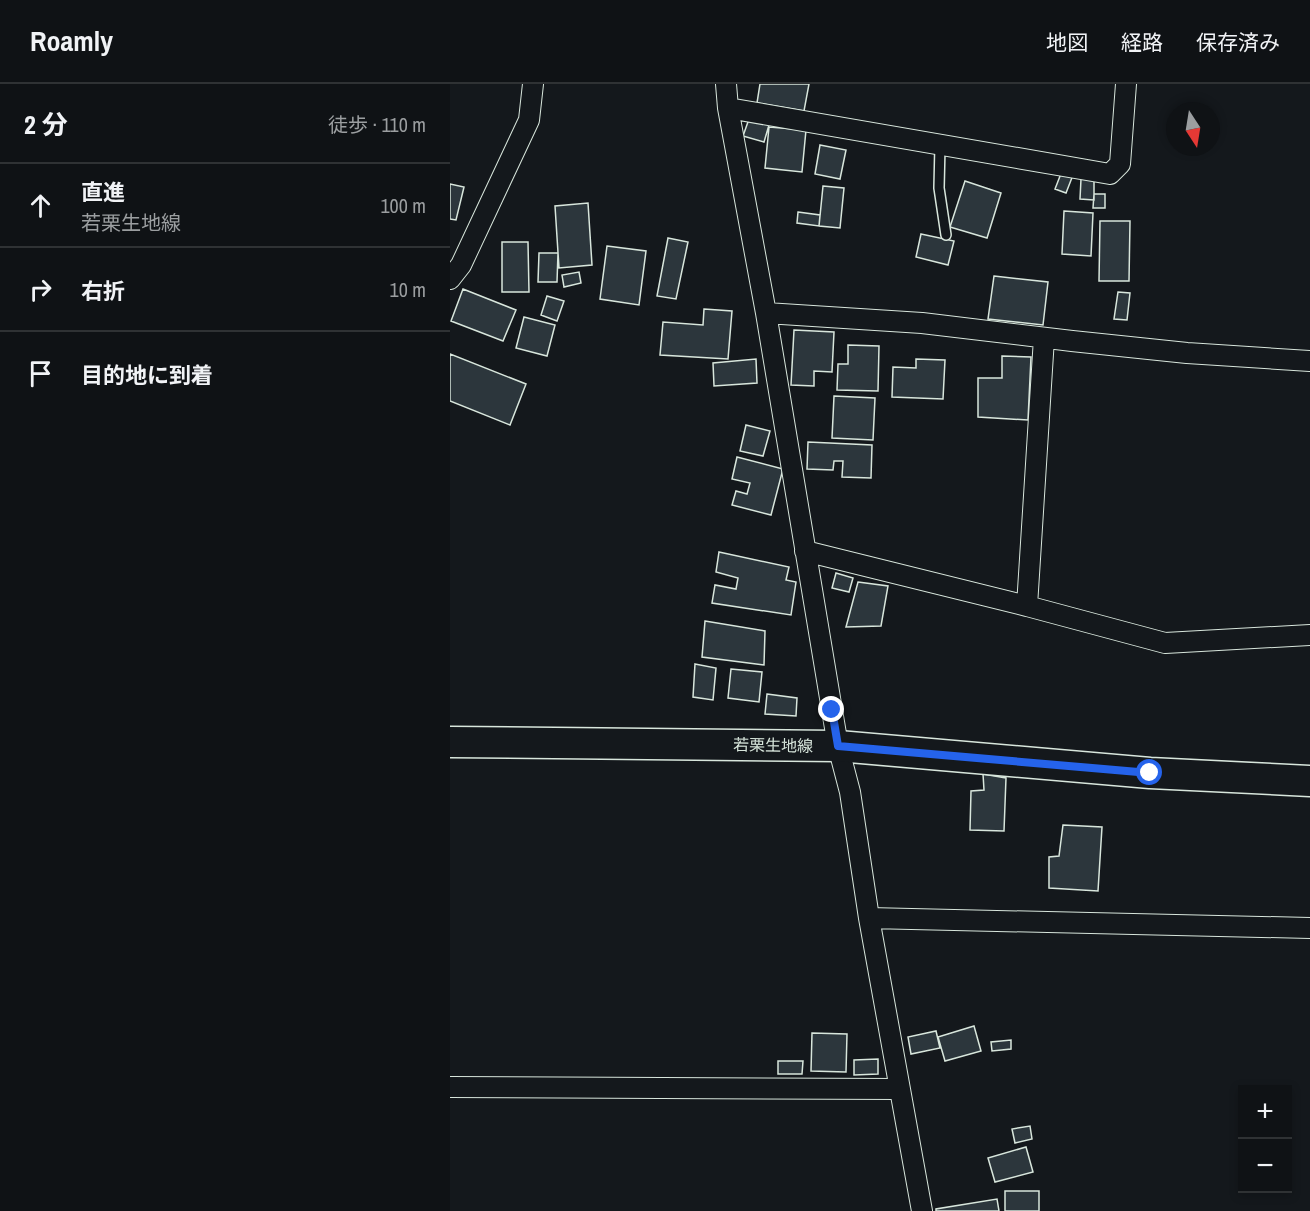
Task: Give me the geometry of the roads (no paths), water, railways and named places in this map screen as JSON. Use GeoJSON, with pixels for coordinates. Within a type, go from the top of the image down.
{"type":"FeatureCollection","features":[{"type":"Feature","properties":{"kind":"main road","name":"若栗生地線"},"geometry":{"type":"LineString","coordinates":[[450,742],[838,746],[1150,773],[1310,782]]}},
{"type":"Feature","properties":{"kind":"street"},"geometry":{"type":"LineString","coordinates":[[450,279],[461,265],[528,120],[533,84]]}},
{"type":"Feature","properties":{"kind":"street"},"geometry":{"type":"LineString","coordinates":[[726,84],[728,108],[766,313],[838,746],[850,792],[869,918],[922,1211]]}},
{"type":"Feature","properties":{"kind":"street"},"geometry":{"type":"LineString","coordinates":[[728,108],[1110,174],[1120,164],[1126,84]]}},
{"type":"Feature","properties":{"kind":"street"},"geometry":{"type":"LineString","coordinates":[[766,313],[922,323],[1186,353],[1310,361]]}},
{"type":"Feature","properties":{"kind":"street"},"geometry":{"type":"LineString","coordinates":[[1027,606],[1044,338]]}},
{"type":"Feature","properties":{"kind":"street"},"geometry":{"type":"LineString","coordinates":[[805,551],[1165,643],[1310,635]]}},
{"type":"Feature","properties":{"kind":"street"},"geometry":{"type":"LineString","coordinates":[[869,918],[1310,928]]}},
{"type":"Feature","properties":{"kind":"street"},"geometry":{"type":"LineString","coordinates":[[450,1087],[899,1089]]}},
{"type":"Feature","properties":{"kind":"lane"},"geometry":{"type":"LineString","coordinates":[[940,145],[939,188],[946,235]]}}]}
